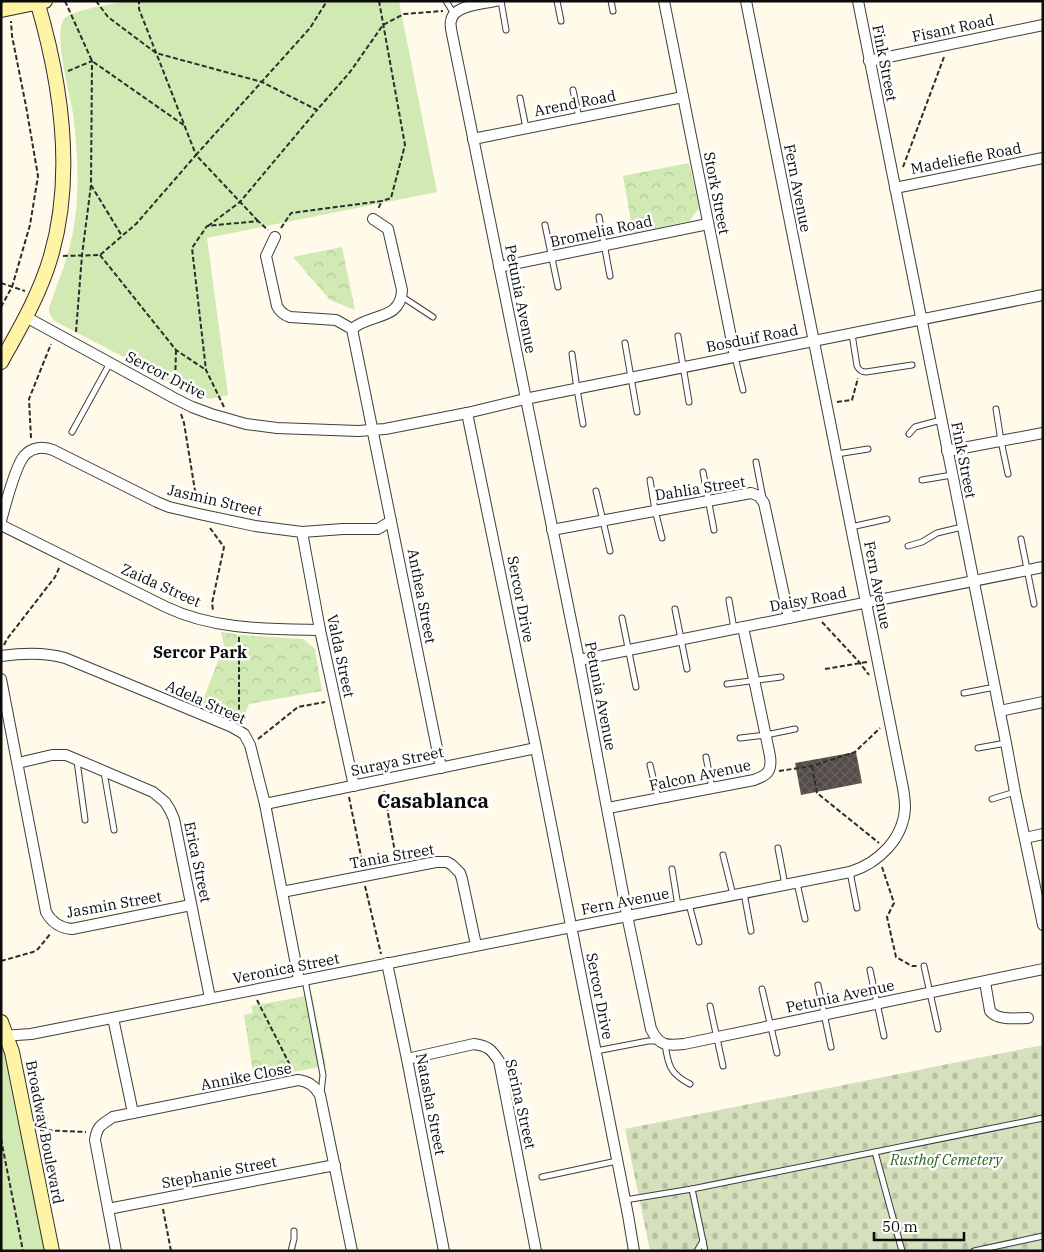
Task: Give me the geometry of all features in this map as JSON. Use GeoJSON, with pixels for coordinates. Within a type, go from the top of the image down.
{"type":"FeatureCollection","features":[{"type":"Feature","properties":{"kind":"street"},"geometry":{"type":"LineString","coordinates":[[453,12],[496,1]]}},
{"type":"Feature","properties":{"kind":"street","name":"Stork Street"},"geometry":{"type":"LineString","coordinates":[[664,1],[735,357]]}},
{"type":"Feature","properties":{"kind":"street","name":"Fern Avenue"},"geometry":{"type":"LineString","coordinates":[[570,927],[850,872],[869,865],[887,849],[901,827],[905,808],[903,788],[878,660],[746,1]]}},
{"type":"Feature","properties":{"kind":"street","name":"Fink Street"},"geometry":{"type":"LineString","coordinates":[[858,1],[1043,925]]}},
{"type":"Feature","properties":{"kind":"street"},"geometry":{"type":"LineString","coordinates":[[1,362],[37,294],[51,256],[59,217],[63,171],[62,124],[40,2],[6,10]]}},
{"type":"Feature","properties":{"kind":"street","name":"Petunia Avenue"},"geometry":{"type":"LineString","coordinates":[[453,12],[450,21],[451,29],[579,660],[651,1029],[661,1043],[674,1045],[1043,969]]}},
{"type":"Feature","properties":{"kind":"street","name":"Fisant Road"},"geometry":{"type":"LineString","coordinates":[[870,61],[1043,25]]}},
{"type":"Feature","properties":{"kind":"street","name":"Arend Road"},"geometry":{"type":"LineString","coordinates":[[473,139],[683,97]]}},
{"type":"Feature","properties":{"kind":"street","name":"Madeliefie Road"},"geometry":{"type":"LineString","coordinates":[[895,188],[1043,158]]}},
{"type":"Feature","properties":{"kind":"street"},"geometry":{"type":"LineString","coordinates":[[275,237],[266,256],[277,306],[280,311],[290,317],[336,320],[352,328],[364,321],[390,313],[397,306],[401,296],[402,290],[388,229],[373,218]]}},
{"type":"Feature","properties":{"kind":"street","name":"Bromelia Road"},"geometry":{"type":"LineString","coordinates":[[499,267],[708,224]]}},
{"type":"Feature","properties":{"kind":"street","name":"Bosduif Road"},"geometry":{"type":"LineString","coordinates":[[468,413],[525,399],[1043,295]]}},
{"type":"Feature","properties":{"kind":"street","name":"Sercor Drive"},"geometry":{"type":"LineString","coordinates":[[26,317],[192,407],[230,420],[277,428],[358,431],[385,429],[468,413],[536,748],[634,1251]]}},
{"type":"Feature","properties":{"kind":"street","name":"Anthea Street"},"geometry":{"type":"LineString","coordinates":[[352,328],[441,768]]}},
{"type":"Feature","properties":{"kind":"street"},"geometry":{"type":"LineString","coordinates":[[947,451],[1043,433]]}},
{"type":"Feature","properties":{"kind":"street"},"geometry":{"type":"LineString","coordinates":[[1,523],[6,502],[21,461],[28,452],[38,448]]}},
{"type":"Feature","properties":{"kind":"street","name":"Jasmin Street"},"geometry":{"type":"LineString","coordinates":[[38,448],[53,450],[157,502],[199,514],[255,526],[302,532],[378,529],[391,522]]}},
{"type":"Feature","properties":{"kind":"street","name":"Dahlia Street"},"geometry":{"type":"LineString","coordinates":[[552,530],[751,492],[759,496],[764,503],[789,618]]}},
{"type":"Feature","properties":{"kind":"street","name":"Zaida Street"},"geometry":{"type":"LineString","coordinates":[[1,523],[187,616],[239,627],[320,630]]}},
{"type":"Feature","properties":{"kind":"street","name":"Valda Street"},"geometry":{"type":"LineString","coordinates":[[302,532],[320,630],[354,786]]}},
{"type":"Feature","properties":{"kind":"street","name":"Daisy Road"},"geometry":{"type":"LineString","coordinates":[[579,660],[1043,567]]}},
{"type":"Feature","properties":{"kind":"street","name":"Falcon Avenue"},"geometry":{"type":"LineString","coordinates":[[608,808],[754,780],[767,773],[771,765],[766,735],[755,681],[739,628]]}},
{"type":"Feature","properties":{"kind":"street","name":"Adela Street"},"geometry":{"type":"LineString","coordinates":[[1,656],[12,654],[46,654],[65,658],[239,730],[248,739],[265,804],[302,980]]}},
{"type":"Feature","properties":{"kind":"street","name":"Jasmin Street"},"geometry":{"type":"LineString","coordinates":[[1,679],[46,912],[52,921],[56,925],[72,929],[191,905]]}},
{"type":"Feature","properties":{"kind":"street"},"geometry":{"type":"LineString","coordinates":[[1000,711],[1043,702]]}},
{"type":"Feature","properties":{"kind":"street","name":"Suraya Street"},"geometry":{"type":"LineString","coordinates":[[265,804],[536,748]]}},
{"type":"Feature","properties":{"kind":"street","name":"Erica Street"},"geometry":{"type":"LineString","coordinates":[[18,763],[56,754],[66,755],[153,792],[165,802],[174,819],[210,998]]}},
{"type":"Feature","properties":{"kind":"street"},"geometry":{"type":"LineString","coordinates":[[1025,838],[1043,834]]}},
{"type":"Feature","properties":{"kind":"street","name":"Tania Street"},"geometry":{"type":"LineString","coordinates":[[282,892],[442,861],[457,868],[462,879],[476,945]]}},
{"type":"Feature","properties":{"kind":"street","name":"Veronica Street"},"geometry":{"type":"LineString","coordinates":[[4,1036],[31,1034],[570,927]]}},
{"type":"Feature","properties":{"kind":"street","name":"Natasha Street"},"geometry":{"type":"LineString","coordinates":[[387,963],[444,1251]]}},
{"type":"Feature","properties":{"kind":"street"},"geometry":{"type":"LineString","coordinates":[[985,982],[992,1014],[1000,1017],[1028,1018]]}},
{"type":"Feature","properties":{"kind":"street"},"geometry":{"type":"LineString","coordinates":[[113,1018],[133,1113]]}},
{"type":"Feature","properties":{"kind":"street","name":"Broadway Boulevard"},"geometry":{"type":"LineString","coordinates":[[1,1022],[4,1036],[12,1052],[52,1251]]}},
{"type":"Feature","properties":{"kind":"street","name":"Serina Street"},"geometry":{"type":"LineString","coordinates":[[407,1059],[474,1044],[484,1046],[492,1051],[498,1061],[536,1251]]}},
{"type":"Feature","properties":{"kind":"street","name":"Annike Close"},"geometry":{"type":"LineString","coordinates":[[96,1132],[102,1124],[113,1117],[298,1080],[312,1084],[320,1095]]}},
{"type":"Feature","properties":{"kind":"street"},"geometry":{"type":"LineString","coordinates":[[320,1095],[352,1251]]}},
{"type":"Feature","properties":{"kind":"street"},"geometry":{"type":"LineString","coordinates":[[96,1132],[94,1140],[116,1251]]}},
{"type":"Feature","properties":{"kind":"street","name":"Stephanie Street"},"geometry":{"type":"LineString","coordinates":[[108,1209],[335,1165]]}},
{"type":"Feature","properties":{"kind":"lane"},"geometry":{"type":"LineString","coordinates":[[446,1],[453,12]]}},
{"type":"Feature","properties":{"kind":"lane"},"geometry":{"type":"LineString","coordinates":[[501,1],[506,30]]}},
{"type":"Feature","properties":{"kind":"lane"},"geometry":{"type":"LineString","coordinates":[[556,1],[561,21]]}},
{"type":"Feature","properties":{"kind":"lane"},"geometry":{"type":"LineString","coordinates":[[611,1],[613,11]]}},
{"type":"Feature","properties":{"kind":"lane"},"geometry":{"type":"LineString","coordinates":[[573,90],[579,118]]}},
{"type":"Feature","properties":{"kind":"lane"},"geometry":{"type":"LineString","coordinates":[[520,98],[527,128]]}},
{"type":"Feature","properties":{"kind":"lane"},"geometry":{"type":"LineString","coordinates":[[599,217],[610,276]]}},
{"type":"Feature","properties":{"kind":"lane"},"geometry":{"type":"LineString","coordinates":[[545,225],[558,287]]}},
{"type":"Feature","properties":{"kind":"lane"},"geometry":{"type":"LineString","coordinates":[[401,296],[433,317]]}},
{"type":"Feature","properties":{"kind":"lane"},"geometry":{"type":"LineString","coordinates":[[852,334],[857,366],[860,370],[866,372],[912,365]]}},
{"type":"Feature","properties":{"kind":"lane"},"geometry":{"type":"LineString","coordinates":[[678,336],[689,402]]}},
{"type":"Feature","properties":{"kind":"lane"},"geometry":{"type":"LineString","coordinates":[[625,342],[636,412]]}},
{"type":"Feature","properties":{"kind":"lane"},"geometry":{"type":"LineString","coordinates":[[572,354],[583,424]]}},
{"type":"Feature","properties":{"kind":"lane","name":"Stork Street"},"geometry":{"type":"LineString","coordinates":[[735,357],[743,390]]}},
{"type":"Feature","properties":{"kind":"lane"},"geometry":{"type":"LineString","coordinates":[[72,432],[110,363]]}},
{"type":"Feature","properties":{"kind":"lane"},"geometry":{"type":"LineString","coordinates":[[996,409],[1008,474]]}},
{"type":"Feature","properties":{"kind":"lane"},"geometry":{"type":"LineString","coordinates":[[910,434],[915,427],[941,420]]}},
{"type":"Feature","properties":{"kind":"lane"},"geometry":{"type":"LineString","coordinates":[[836,455],[868,449]]}},
{"type":"Feature","properties":{"kind":"lane"},"geometry":{"type":"LineString","coordinates":[[756,462],[764,503]]}},
{"type":"Feature","properties":{"kind":"lane"},"geometry":{"type":"LineString","coordinates":[[703,472],[714,530]]}},
{"type":"Feature","properties":{"kind":"lane"},"geometry":{"type":"LineString","coordinates":[[922,480],[952,475]]}},
{"type":"Feature","properties":{"kind":"lane"},"geometry":{"type":"LineString","coordinates":[[650,480],[662,538]]}},
{"type":"Feature","properties":{"kind":"lane"},"geometry":{"type":"LineString","coordinates":[[596,491],[610,551]]}},
{"type":"Feature","properties":{"kind":"lane"},"geometry":{"type":"LineString","coordinates":[[851,527],[887,519]]}},
{"type":"Feature","properties":{"kind":"lane"},"geometry":{"type":"LineString","coordinates":[[908,546],[922,542],[937,533],[962,527]]}},
{"type":"Feature","properties":{"kind":"lane"},"geometry":{"type":"LineString","coordinates":[[1021,539],[1034,604]]}},
{"type":"Feature","properties":{"kind":"lane"},"geometry":{"type":"LineString","coordinates":[[729,600],[739,628]]}},
{"type":"Feature","properties":{"kind":"lane"},"geometry":{"type":"LineString","coordinates":[[675,609],[687,669]]}},
{"type":"Feature","properties":{"kind":"lane"},"geometry":{"type":"LineString","coordinates":[[622,618],[636,687]]}},
{"type":"Feature","properties":{"kind":"lane"},"geometry":{"type":"LineString","coordinates":[[727,684],[781,678]]}},
{"type":"Feature","properties":{"kind":"lane"},"geometry":{"type":"LineString","coordinates":[[964,693],[995,687]]}},
{"type":"Feature","properties":{"kind":"lane"},"geometry":{"type":"LineString","coordinates":[[740,738],[795,729]]}},
{"type":"Feature","properties":{"kind":"lane"},"geometry":{"type":"LineString","coordinates":[[978,748],[1006,743]]}},
{"type":"Feature","properties":{"kind":"lane"},"geometry":{"type":"LineString","coordinates":[[706,757],[712,788]]}},
{"type":"Feature","properties":{"kind":"lane"},"geometry":{"type":"LineString","coordinates":[[77,760],[85,820]]}},
{"type":"Feature","properties":{"kind":"lane"},"geometry":{"type":"LineString","coordinates":[[650,765],[658,799]]}},
{"type":"Feature","properties":{"kind":"lane"},"geometry":{"type":"LineString","coordinates":[[104,772],[114,830]]}},
{"type":"Feature","properties":{"kind":"lane"},"geometry":{"type":"LineString","coordinates":[[992,799],[1015,792]]}},
{"type":"Feature","properties":{"kind":"lane"},"geometry":{"type":"LineString","coordinates":[[778,848],[785,885]]}},
{"type":"Feature","properties":{"kind":"lane"},"geometry":{"type":"LineString","coordinates":[[723,856],[733,895]]}},
{"type":"Feature","properties":{"kind":"lane"},"geometry":{"type":"LineString","coordinates":[[672,870],[678,906]]}},
{"type":"Feature","properties":{"kind":"lane"},"geometry":{"type":"LineString","coordinates":[[850,872],[857,908]]}},
{"type":"Feature","properties":{"kind":"lane"},"geometry":{"type":"LineString","coordinates":[[797,882],[805,919]]}},
{"type":"Feature","properties":{"kind":"lane"},"geometry":{"type":"LineString","coordinates":[[744,893],[751,931]]}},
{"type":"Feature","properties":{"kind":"lane"},"geometry":{"type":"LineString","coordinates":[[689,904],[699,942]]}},
{"type":"Feature","properties":{"kind":"lane"},"geometry":{"type":"LineString","coordinates":[[924,966],[938,1029]]}},
{"type":"Feature","properties":{"kind":"lane"},"geometry":{"type":"LineString","coordinates":[[870,970],[884,1036]]}},
{"type":"Feature","properties":{"kind":"lane"},"geometry":{"type":"LineString","coordinates":[[302,980],[323,1075],[320,1095]]}},
{"type":"Feature","properties":{"kind":"lane"},"geometry":{"type":"LineString","coordinates":[[818,985],[831,1046]]}},
{"type":"Feature","properties":{"kind":"lane"},"geometry":{"type":"LineString","coordinates":[[762,989],[778,1053]]}},
{"type":"Feature","properties":{"kind":"lane"},"geometry":{"type":"LineString","coordinates":[[710,1006],[723,1066]]}},
{"type":"Feature","properties":{"kind":"lane"},"geometry":{"type":"LineString","coordinates":[[595,1051],[648,1041],[661,1043],[675,1075],[690,1084]]}},
{"type":"Feature","properties":{"kind":"lane"},"geometry":{"type":"LineString","coordinates":[[625,1200],[692,1189],[1043,1118]]}},
{"type":"Feature","properties":{"kind":"lane"},"geometry":{"type":"LineString","coordinates":[[874,1152],[902,1251]]}},
{"type":"Feature","properties":{"kind":"lane"},"geometry":{"type":"LineString","coordinates":[[542,1177],[617,1161]]}},
{"type":"Feature","properties":{"kind":"lane"},"geometry":{"type":"LineString","coordinates":[[692,1189],[705,1251]]}},
{"type":"Feature","properties":{"kind":"lane"},"geometry":{"type":"LineString","coordinates":[[291,1251],[294,1231]]}},
{"type":"Feature","properties":{"kind":"lane"},"geometry":{"type":"LineString","coordinates":[[974,1251],[1043,1236]]}},
{"type":"Feature","properties":{"kind":"lane"},"geometry":{"type":"LineString","coordinates":[[697,1251],[703,1240]]}},
{"type":"Feature","properties":{"kind":"path"},"geometry":{"type":"LineString","coordinates":[[65,1],[92,60],[91,185],[82,256],[75,344]]}},
{"type":"Feature","properties":{"kind":"path"},"geometry":{"type":"LineString","coordinates":[[96,1],[108,16],[156,53],[262,82],[317,110]]}},
{"type":"Feature","properties":{"kind":"path"},"geometry":{"type":"LineString","coordinates":[[139,1],[139,9],[196,155],[275,237],[291,213],[382,201],[390,198],[405,145],[379,1]]}},
{"type":"Feature","properties":{"kind":"path"},"geometry":{"type":"LineString","coordinates":[[51,256],[100,256],[136,224],[310,28],[327,1]]}},
{"type":"Feature","properties":{"kind":"path"},"geometry":{"type":"LineString","coordinates":[[1,307],[12,287],[30,225],[38,176],[6,10]]}},
{"type":"Feature","properties":{"kind":"path"},"geometry":{"type":"LineString","coordinates":[[230,420],[206,370],[192,248],[207,226],[240,202],[350,72],[383,24],[404,14],[453,12]]}},
{"type":"Feature","properties":{"kind":"path"},"geometry":{"type":"LineString","coordinates":[[895,188],[948,45]]}},
{"type":"Feature","properties":{"kind":"path"},"geometry":{"type":"LineString","coordinates":[[54,76],[92,60]]}},
{"type":"Feature","properties":{"kind":"path"},"geometry":{"type":"LineString","coordinates":[[92,60],[185,126]]}},
{"type":"Feature","properties":{"kind":"path"},"geometry":{"type":"LineString","coordinates":[[91,185],[122,236]]}},
{"type":"Feature","properties":{"kind":"path"},"geometry":{"type":"LineString","coordinates":[[373,218],[382,201]]}},
{"type":"Feature","properties":{"kind":"path"},"geometry":{"type":"LineString","coordinates":[[207,226],[258,221]]}},
{"type":"Feature","properties":{"kind":"path"},"geometry":{"type":"LineString","coordinates":[[100,256],[176,350],[206,370]]}},
{"type":"Feature","properties":{"kind":"path"},"geometry":{"type":"LineString","coordinates":[[1,283],[37,294]]}},
{"type":"Feature","properties":{"kind":"path"},"geometry":{"type":"LineString","coordinates":[[38,448],[32,440],[28,399],[49,348],[57,334]]}},
{"type":"Feature","properties":{"kind":"path"},"geometry":{"type":"LineString","coordinates":[[175,386],[176,350]]}},
{"type":"Feature","properties":{"kind":"path"},"geometry":{"type":"LineString","coordinates":[[826,404],[852,400],[860,370]]}},
{"type":"Feature","properties":{"kind":"path"},"geometry":{"type":"LineString","coordinates":[[181,414],[199,514],[224,547],[212,603],[214,622]]}},
{"type":"Feature","properties":{"kind":"path"},"geometry":{"type":"LineString","coordinates":[[1,650],[7,639],[55,577],[64,556]]}},
{"type":"Feature","properties":{"kind":"path"},"geometry":{"type":"LineString","coordinates":[[814,613],[860,663],[873,681]]}},
{"type":"Feature","properties":{"kind":"path"},"geometry":{"type":"LineString","coordinates":[[239,627],[239,730]]}},
{"type":"Feature","properties":{"kind":"path"},"geometry":{"type":"LineString","coordinates":[[825,669],[878,660]]}},
{"type":"Feature","properties":{"kind":"path"},"geometry":{"type":"LineString","coordinates":[[250,745],[298,707],[335,700]]}},
{"type":"Feature","properties":{"kind":"path"},"geometry":{"type":"LineString","coordinates":[[767,773],[812,766],[856,752],[880,728],[890,725]]}},
{"type":"Feature","properties":{"kind":"path"},"geometry":{"type":"LineString","coordinates":[[812,766],[817,794],[887,849]]}},
{"type":"Feature","properties":{"kind":"path"},"geometry":{"type":"LineString","coordinates":[[382,780],[395,856],[402,868]]}},
{"type":"Feature","properties":{"kind":"path"},"geometry":{"type":"LineString","coordinates":[[879,857],[894,903],[887,917],[896,957],[912,966],[924,966]]}},
{"type":"Feature","properties":{"kind":"path"},"geometry":{"type":"LineString","coordinates":[[1,961],[38,949],[56,925]]}},
{"type":"Feature","properties":{"kind":"path"},"geometry":{"type":"LineString","coordinates":[[252,990],[298,1080]]}},
{"type":"Feature","properties":{"kind":"path"},"geometry":{"type":"LineString","coordinates":[[28,1129],[96,1132]]}},
{"type":"Feature","properties":{"kind":"path"},"geometry":{"type":"LineString","coordinates":[[1,1139],[23,1251]]}},
{"type":"Feature","properties":{"kind":"path"},"geometry":{"type":"LineString","coordinates":[[162,1199],[171,1251]]}},
{"type":"Feature","properties":{"kind":"green space"},"geometry":{"type":"Polygon","coordinates":[[[126,1],[399,1],[437,192],[207,238],[228,395],[210,399],[189,391],[58,323],[49,312],[72,239],[78,186],[75,131],[61,50],[61,27],[64,19],[75,13],[126,1]]]}},
{"type":"Feature","properties":{"kind":"green space"},"geometry":{"type":"Polygon","coordinates":[[[689,163],[699,208],[689,221],[633,233],[623,176],[689,163]]]}},
{"type":"Feature","properties":{"kind":"green space"},"geometry":{"type":"Polygon","coordinates":[[[342,247],[355,310],[330,300],[293,257],[342,247]]]}},
{"type":"Feature","properties":{"kind":"green space"},"geometry":{"type":"Polygon","coordinates":[[[221,632],[303,639],[315,649],[322,691],[249,704],[243,719],[202,703],[224,645],[221,632]]]}},
{"type":"Feature","properties":{"kind":"green space"},"geometry":{"type":"Polygon","coordinates":[[[312,995],[326,1066],[254,1079],[244,1015],[253,1013],[251,1006],[312,995]]]}},
{"type":"Feature","properties":{"kind":"green space"},"geometry":{"type":"Polygon","coordinates":[[[6,1036],[52,1251],[1,1251],[1,1037],[6,1036]]]}},
{"type":"Feature","properties":{"kind":"green space","name":"Rusthof Cemetery"},"geometry":{"type":"Polygon","coordinates":[[[1043,1045],[1043,1251],[650,1251],[625,1129],[1043,1045]]]}},
{"type":"Feature","properties":{"kind":"building"},"geometry":{"type":"Polygon","coordinates":[[[856,752],[862,783],[801,795],[795,763],[856,752]]]}},
{"type":"Feature","properties":{"kind":"district","name":"Sercor Park"},"geometry":{"type":"Point","coordinates":[200,652]}},
{"type":"Feature","properties":{"kind":"district","name":"Casablanca"},"geometry":{"type":"Point","coordinates":[433,800]}}]}
